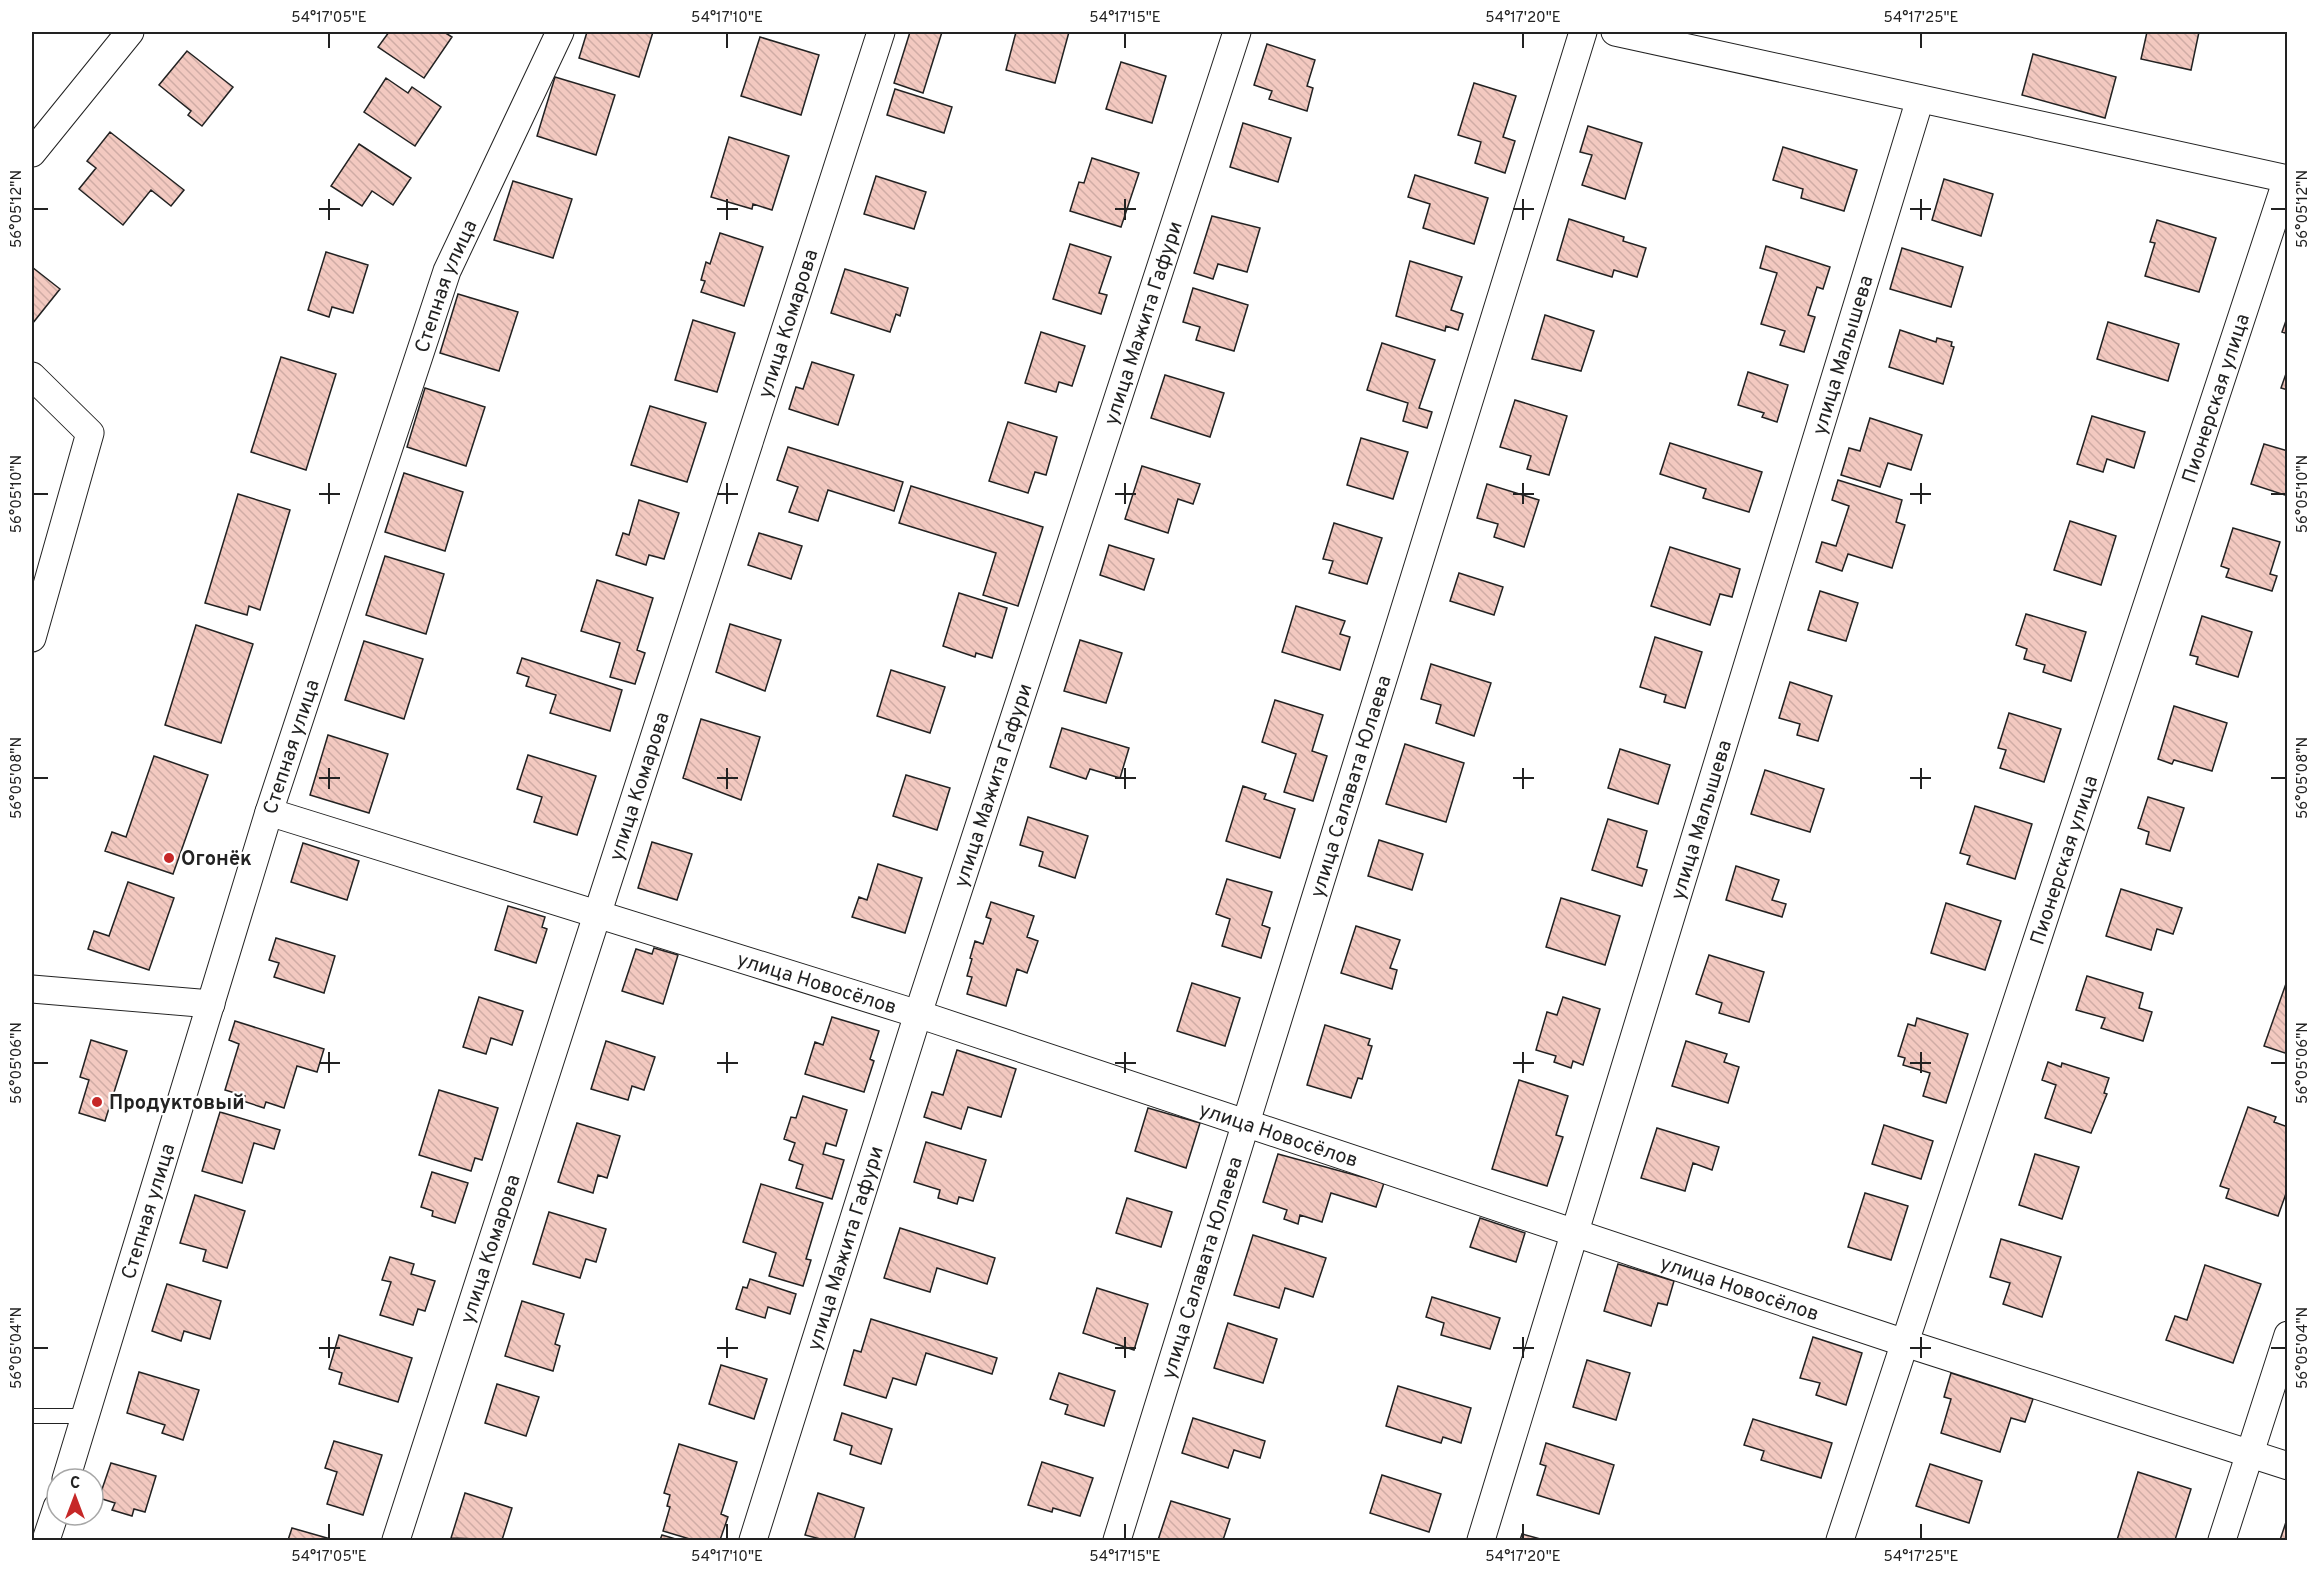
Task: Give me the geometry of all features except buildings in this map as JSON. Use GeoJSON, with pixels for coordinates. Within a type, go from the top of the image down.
{"type":"FeatureCollection","features":[{"type":"Feature","properties":{"kind":"street"},"geometry":{"type":"LineString","coordinates":[[32,153],[130,32]]}},
{"type":"Feature","properties":{"kind":"street","name":"Степная улица"},"geometry":{"type":"LineString","coordinates":[[70,1467],[269,812],[447,271],[560,32]]}},
{"type":"Feature","properties":{"kind":"street","name":"улица Комарова"},"geometry":{"type":"LineString","coordinates":[[396,1540],[881,32]]}},
{"type":"Feature","properties":{"kind":"street","name":"улица Мажита Гафури"},"geometry":{"type":"LineString","coordinates":[[753,1540],[918,1014],[1237,32]]}},
{"type":"Feature","properties":{"kind":"street","name":"улица Салавата Юлаева"},"geometry":{"type":"LineString","coordinates":[[1117,1540],[1584,32]]}},
{"type":"Feature","properties":{"kind":"street"},"geometry":{"type":"LineString","coordinates":[[1615,32],[2287,179]]}},
{"type":"Feature","properties":{"kind":"street","name":"улица Малышева"},"geometry":{"type":"LineString","coordinates":[[1480,1540],[1576,1232],[1920,99]]}},
{"type":"Feature","properties":{"kind":"street","name":"Пионерская улица"},"geometry":{"type":"LineString","coordinates":[[1840,1540],[2287,179]]}},
{"type":"Feature","properties":{"kind":"street"},"geometry":{"type":"LineString","coordinates":[[32,376],[90,433],[32,638]]}},
{"type":"Feature","properties":{"kind":"street","name":"улица Новосёлов"},"geometry":{"type":"LineString","coordinates":[[269,812],[918,1014],[1247,1121],[1905,1343],[2288,1466]]}},
{"type":"Feature","properties":{"kind":"street"},"geometry":{"type":"LineString","coordinates":[[32,989],[211,1004]]}},
{"type":"Feature","properties":{"kind":"street"},"geometry":{"type":"LineString","coordinates":[[2222,1540],[2288,1335]]}},
{"type":"Feature","properties":{"kind":"lane"},"geometry":{"type":"LineString","coordinates":[[32,1416],[86,1416]]}},
{"type":"Feature","properties":{"kind":"place","name":"Огонёк"},"geometry":{"type":"Point","coordinates":[169,858]}},
{"type":"Feature","properties":{"kind":"place","name":"Продуктовый"},"geometry":{"type":"Point","coordinates":[97,1102]}}]}
